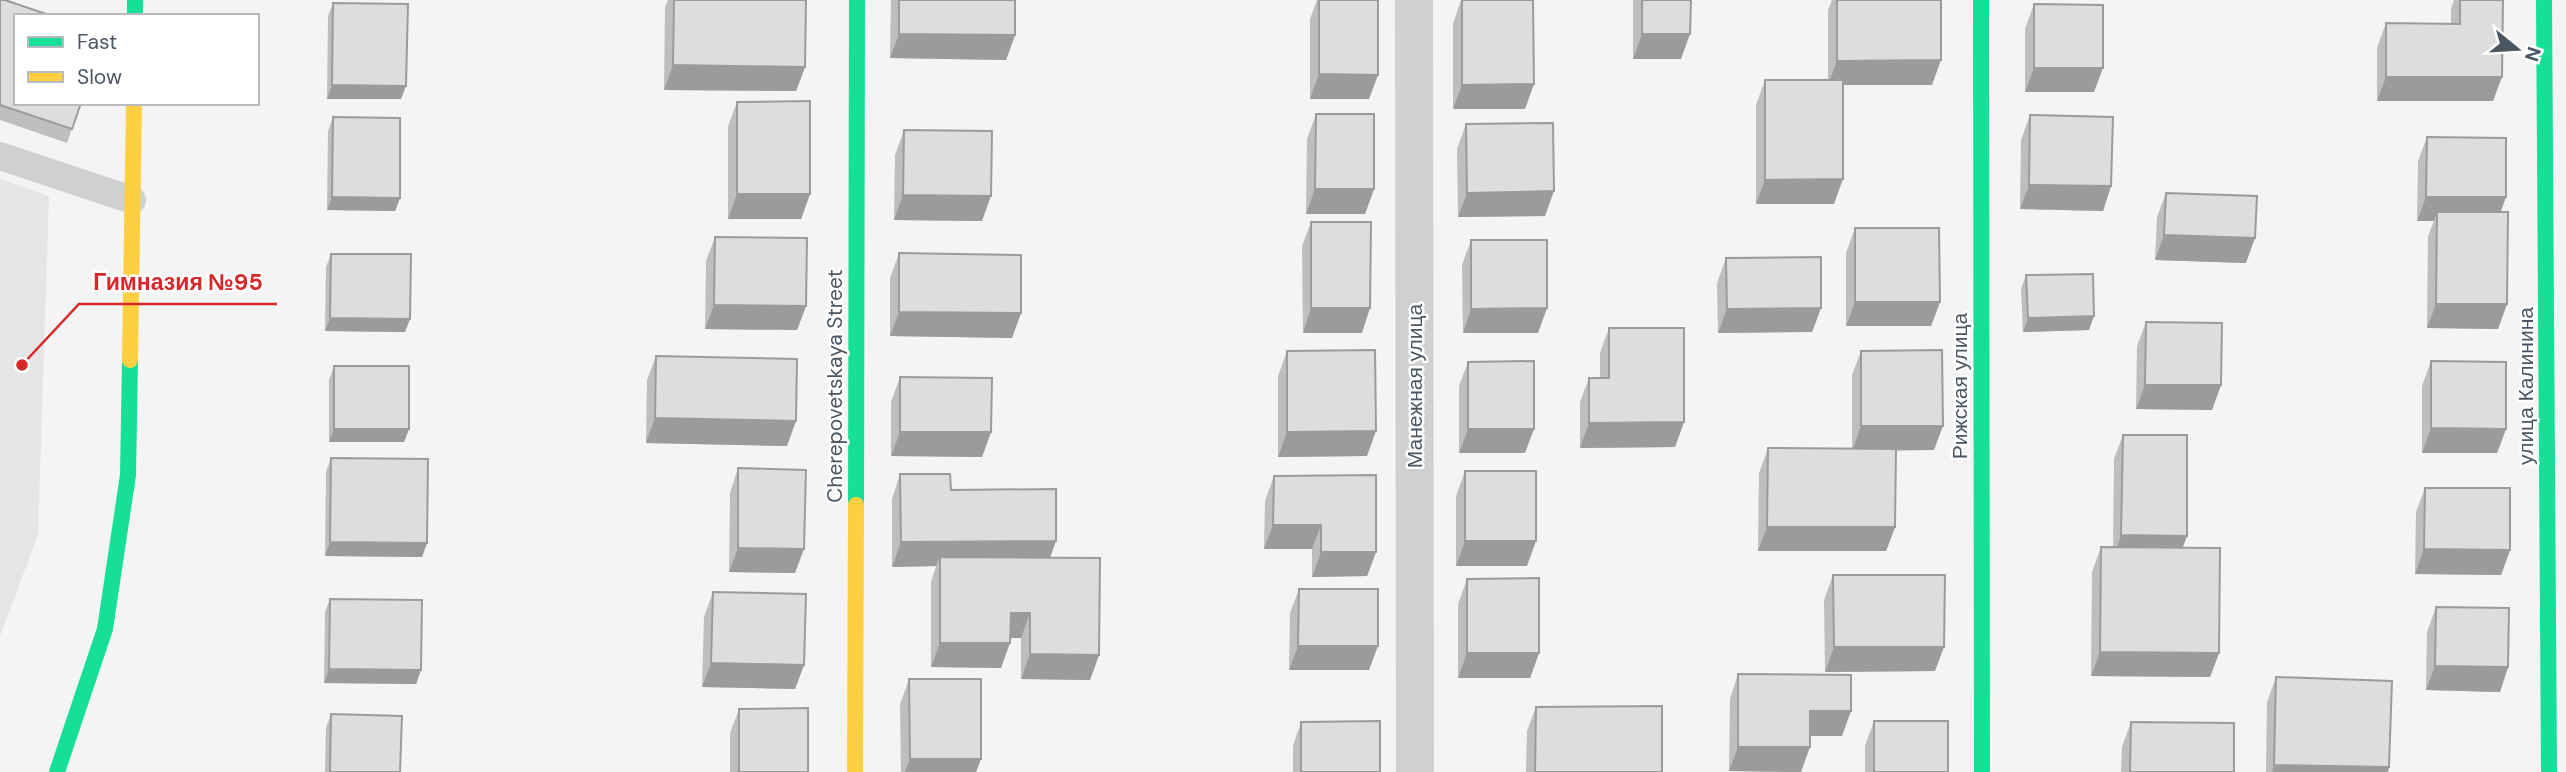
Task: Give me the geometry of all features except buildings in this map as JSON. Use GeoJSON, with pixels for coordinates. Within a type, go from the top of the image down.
{"type":"FeatureCollection","features":[{"type":"Feature","properties":{"kind":"street","name":"Cherepovetskaya Street"},"geometry":{"type":"LineString","coordinates":[[855,772],[857,0]]}},
{"type":"Feature","properties":{"kind":"street","name":"Манежная улица"},"geometry":{"type":"LineString","coordinates":[[1414,0],[1415,772]]}},
{"type":"Feature","properties":{"kind":"street","name":"Рижская улица"},"geometry":{"type":"LineString","coordinates":[[1981,0],[1982,772]]}},
{"type":"Feature","properties":{"kind":"street","name":"улица Калинина"},"geometry":{"type":"LineString","coordinates":[[2544,0],[2549,772]]}},
{"type":"Feature","properties":{"kind":"street"},"geometry":{"type":"LineString","coordinates":[[57,772],[105,629],[128,475],[134,105]]}},
{"type":"Feature","properties":{"kind":"lane"},"geometry":{"type":"LineString","coordinates":[[0,156],[132,200]]}},
{"type":"Feature","properties":{"kind":"shaded area"},"geometry":{"type":"Polygon","coordinates":[[[0,179],[49,196],[38,535],[0,636],[0,179]]]}},
{"type":"Feature","properties":{"kind":"traffic: fast"},"geometry":{"type":"LineString","coordinates":[[135,0],[135,14]]}},
{"type":"Feature","properties":{"kind":"traffic: fast"},"geometry":{"type":"LineString","coordinates":[[856,505],[857,0]]}},
{"type":"Feature","properties":{"kind":"traffic: fast"},"geometry":{"type":"LineString","coordinates":[[1981,0],[1982,772]]}},
{"type":"Feature","properties":{"kind":"traffic: fast"},"geometry":{"type":"LineString","coordinates":[[2544,0],[2549,772]]}},
{"type":"Feature","properties":{"kind":"traffic: fast"},"geometry":{"type":"LineString","coordinates":[[57,772],[105,629],[128,475],[130,360]]}},
{"type":"Feature","properties":{"kind":"traffic: slow"},"geometry":{"type":"LineString","coordinates":[[130,360],[134,105]]}},
{"type":"Feature","properties":{"kind":"traffic: slow"},"geometry":{"type":"LineString","coordinates":[[855,772],[856,505]]}},
{"type":"Feature","properties":{"kind":"place","name":"Гимназия №95"},"geometry":{"type":"Point","coordinates":[22,365]}}]}
